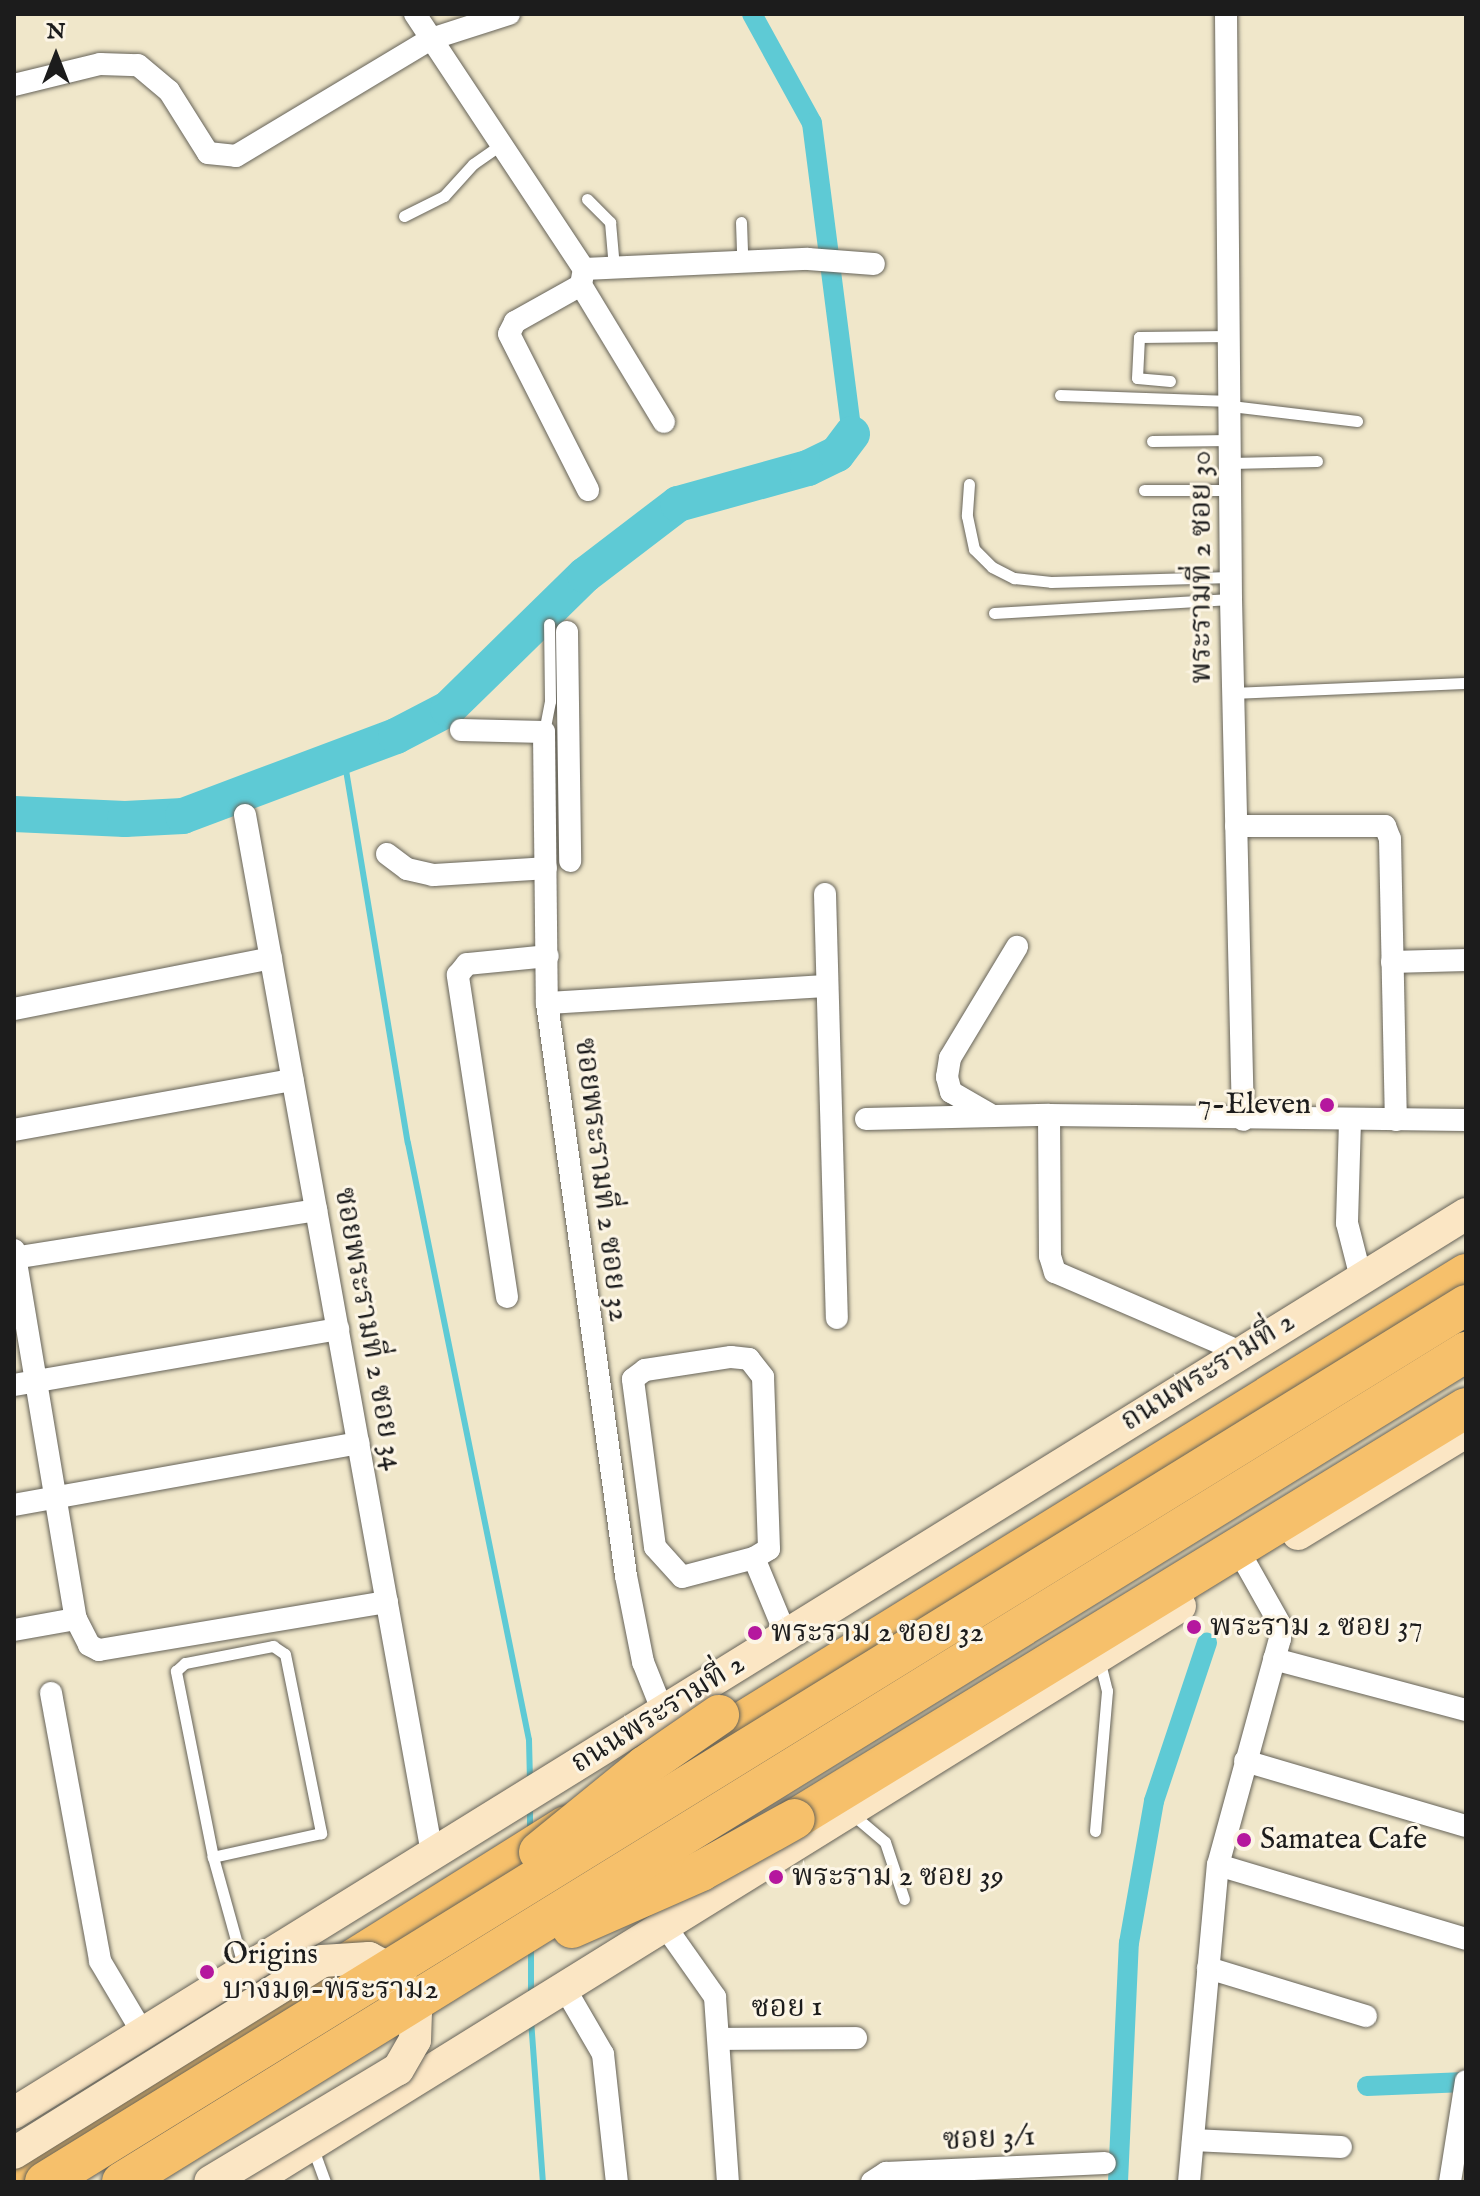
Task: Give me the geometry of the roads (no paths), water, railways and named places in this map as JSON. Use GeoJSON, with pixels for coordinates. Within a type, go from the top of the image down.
{"type":"FeatureCollection","features":[{"type":"Feature","properties":{"kind":"highway"},"geometry":{"type":"LineString","coordinates":[[415,1953],[693,1732],[1466,1251]]}},
{"type":"Feature","properties":{"kind":"highway","name":"ถนนพระรามที่ 2"},"geometry":{"type":"LineString","coordinates":[[14,2172],[564,1828],[789,1696],[1466,1274]]}},
{"type":"Feature","properties":{"kind":"highway"},"geometry":{"type":"LineString","coordinates":[[45,2182],[1466,1305]]}},
{"type":"Feature","properties":{"kind":"highway"},"geometry":{"type":"LineString","coordinates":[[122,2182],[1466,1352]]}},
{"type":"Feature","properties":{"kind":"highway"},"geometry":{"type":"LineString","coordinates":[[139,2182],[1466,1365]]}},
{"type":"Feature","properties":{"kind":"highway"},"geometry":{"type":"LineString","coordinates":[[437,1988],[731,1856],[1466,1408]]}},
{"type":"Feature","properties":{"kind":"main road","name":"ถนนพระรามที่ 2"},"geometry":{"type":"LineString","coordinates":[[14,2113],[1466,1214]]}},
{"type":"Feature","properties":{"kind":"main road"},"geometry":{"type":"LineString","coordinates":[[251,2182],[316,2156],[502,2024],[1246,1564],[1466,1432]]}},
{"type":"Feature","properties":{"kind":"main road"},"geometry":{"type":"LineString","coordinates":[[14,2153],[322,1961],[369,1958],[397,1973],[416,2012],[415,2040],[398,2069],[210,2182]]}},
{"type":"Feature","properties":{"kind":"street"},"geometry":{"type":"LineString","coordinates":[[415,14],[502,144],[664,422]]}},
{"type":"Feature","properties":{"kind":"street"},"geometry":{"type":"LineString","coordinates":[[14,85],[100,64],[138,65],[169,91],[208,153],[236,156],[431,39],[509,14]]}},
{"type":"Feature","properties":{"kind":"street","name":"พระรามที่ 2 ซอย 30"},"geometry":{"type":"LineString","coordinates":[[1226,14],[1232,693],[1243,1120]]}},
{"type":"Feature","properties":{"kind":"street"},"geometry":{"type":"LineString","coordinates":[[588,490],[509,334],[515,322],[582,277],[614,268],[742,260],[808,259],[874,264]]}},
{"type":"Feature","properties":{"kind":"street"},"geometry":{"type":"LineString","coordinates":[[558,628],[569,762],[570,861]]}},
{"type":"Feature","properties":{"kind":"street"},"geometry":{"type":"LineString","coordinates":[[461,730],[544,732]]}},
{"type":"Feature","properties":{"kind":"street","name":"ซอยพระรามที่ 2 ซอย 32"},"geometry":{"type":"LineString","coordinates":[[544,732],[547,1003],[626,1576],[643,1662],[663,1712]]}},
{"type":"Feature","properties":{"kind":"street"},"geometry":{"type":"LineString","coordinates":[[544,761],[569,762]]}},
{"type":"Feature","properties":{"kind":"street","name":"ซอยพระรามที่ 2 ซอย 34"},"geometry":{"type":"LineString","coordinates":[[245,815],[432,1853]]}},
{"type":"Feature","properties":{"kind":"street"},"geometry":{"type":"LineString","coordinates":[[1236,826],[1385,826],[1390,839],[1396,1120]]}},
{"type":"Feature","properties":{"kind":"street"},"geometry":{"type":"LineString","coordinates":[[387,854],[407,869],[433,875],[546,868]]}},
{"type":"Feature","properties":{"kind":"street"},"geometry":{"type":"LineString","coordinates":[[825,894],[837,1318]]}},
{"type":"Feature","properties":{"kind":"street"},"geometry":{"type":"LineString","coordinates":[[993,1116],[951,1092],[947,1077],[950,1058],[1017,947]]}},
{"type":"Feature","properties":{"kind":"street"},"geometry":{"type":"LineString","coordinates":[[507,1297],[458,975],[467,964],[548,956]]}},
{"type":"Feature","properties":{"kind":"street"},"geometry":{"type":"LineString","coordinates":[[14,1009],[271,958]]}},
{"type":"Feature","properties":{"kind":"street"},"geometry":{"type":"LineString","coordinates":[[1392,962],[1466,960]]}},
{"type":"Feature","properties":{"kind":"street"},"geometry":{"type":"LineString","coordinates":[[547,1003],[826,986]]}},
{"type":"Feature","properties":{"kind":"street"},"geometry":{"type":"LineString","coordinates":[[14,1130],[293,1080]]}},
{"type":"Feature","properties":{"kind":"street"},"geometry":{"type":"LineString","coordinates":[[1049,1115],[1050,1256],[1055,1272],[1241,1352]]}},
{"type":"Feature","properties":{"kind":"street"},"geometry":{"type":"LineString","coordinates":[[866,1119],[1049,1115],[1243,1120],[1466,1120]]}},
{"type":"Feature","properties":{"kind":"street"},"geometry":{"type":"LineString","coordinates":[[1350,1121],[1347,1223],[1361,1278]]}},
{"type":"Feature","properties":{"kind":"street"},"geometry":{"type":"LineString","coordinates":[[316,1210],[14,1256],[76,1619],[79,1634],[99,1650],[387,1602]]}},
{"type":"Feature","properties":{"kind":"street"},"geometry":{"type":"LineString","coordinates":[[14,1385],[338,1329]]}},
{"type":"Feature","properties":{"kind":"street"},"geometry":{"type":"LineString","coordinates":[[731,1357],[757,1364],[763,1377],[769,1545],[754,1558],[690,1578],[675,1573],[655,1547],[635,1374],[731,1357]]}},
{"type":"Feature","properties":{"kind":"street"},"geometry":{"type":"LineString","coordinates":[[14,1505],[358,1443]]}},
{"type":"Feature","properties":{"kind":"street"},"geometry":{"type":"LineString","coordinates":[[754,1558],[785,1633]]}},
{"type":"Feature","properties":{"kind":"street"},"geometry":{"type":"LineString","coordinates":[[1189,2182],[1218,1865],[1281,1626],[1246,1564]]}},
{"type":"Feature","properties":{"kind":"street"},"geometry":{"type":"LineString","coordinates":[[14,1630],[76,1619]]}},
{"type":"Feature","properties":{"kind":"street"},"geometry":{"type":"LineString","coordinates":[[1274,1659],[1466,1710]]}},
{"type":"Feature","properties":{"kind":"street"},"geometry":{"type":"LineString","coordinates":[[51,1693],[100,1961],[144,2035]]}},
{"type":"Feature","properties":{"kind":"street"},"geometry":{"type":"LineString","coordinates":[[1245,1761],[1466,1826]]}},
{"type":"Feature","properties":{"kind":"street"},"geometry":{"type":"LineString","coordinates":[[1218,1865],[1466,1939]]}},
{"type":"Feature","properties":{"kind":"street"},"geometry":{"type":"LineString","coordinates":[[665,1926],[715,1997],[728,2182]]}},
{"type":"Feature","properties":{"kind":"street"},"geometry":{"type":"LineString","coordinates":[[1208,1968],[1366,2016]]}},
{"type":"Feature","properties":{"kind":"street"},"geometry":{"type":"LineString","coordinates":[[559,1990],[603,2054],[617,2182]]}},
{"type":"Feature","properties":{"kind":"street","name":"ซอย 1"},"geometry":{"type":"LineString","coordinates":[[719,2039],[856,2038]]}},
{"type":"Feature","properties":{"kind":"street"},"geometry":{"type":"LineString","coordinates":[[1450,2182],[1466,2083]]}},
{"type":"Feature","properties":{"kind":"street"},"geometry":{"type":"LineString","coordinates":[[1193,2140],[1341,2147]]}},
{"type":"Feature","properties":{"kind":"street","name":"ซอย 3/1"},"geometry":{"type":"LineString","coordinates":[[874,2179],[1105,2163]]}},
{"type":"Feature","properties":{"kind":"lane"},"geometry":{"type":"LineString","coordinates":[[404,216],[444,196],[473,164],[502,144]]}},
{"type":"Feature","properties":{"kind":"lane"},"geometry":{"type":"LineString","coordinates":[[587,199],[610,222],[614,268]]}},
{"type":"Feature","properties":{"kind":"lane"},"geometry":{"type":"LineString","coordinates":[[741,222],[742,260]]}},
{"type":"Feature","properties":{"kind":"lane"},"geometry":{"type":"LineString","coordinates":[[1170,381],[1137,378],[1139,337],[1231,336]]}},
{"type":"Feature","properties":{"kind":"lane"},"geometry":{"type":"LineString","coordinates":[[1060,395],[1231,404],[1357,421]]}},
{"type":"Feature","properties":{"kind":"lane"},"geometry":{"type":"LineString","coordinates":[[1152,441],[1231,440]]}},
{"type":"Feature","properties":{"kind":"lane"},"geometry":{"type":"LineString","coordinates":[[1231,463],[1317,461]]}},
{"type":"Feature","properties":{"kind":"lane"},"geometry":{"type":"LineString","coordinates":[[969,484],[967,516],[974,549],[992,567],[1014,578],[1231,588]]}},
{"type":"Feature","properties":{"kind":"lane"},"geometry":{"type":"LineString","coordinates":[[1144,490],[1231,490]]}},
{"type":"Feature","properties":{"kind":"lane"},"geometry":{"type":"LineString","coordinates":[[994,613],[1231,588]]}},
{"type":"Feature","properties":{"kind":"lane"},"geometry":{"type":"LineString","coordinates":[[544,732],[558,628]]}},
{"type":"Feature","properties":{"kind":"lane"},"geometry":{"type":"LineString","coordinates":[[1232,693],[1464,683]]}},
{"type":"Feature","properties":{"kind":"lane"},"geometry":{"type":"LineString","coordinates":[[213,1857],[321,1833],[280,1647],[185,1663],[176,1671],[213,1857],[244,1970]]}},
{"type":"Feature","properties":{"kind":"lane"},"geometry":{"type":"LineString","coordinates":[[1095,1831],[1107,1691],[1099,1657]]}},
{"type":"Feature","properties":{"kind":"lane"},"geometry":{"type":"LineString","coordinates":[[848,1811],[885,1842],[904,1899]]}},
{"type":"Feature","properties":{"kind":"lane"},"geometry":{"type":"LineString","coordinates":[[316,2156],[325,2182]]}},
{"type":"Feature","properties":{"kind":"waterway"},"geometry":{"type":"LineString","coordinates":[[752,14],[812,123],[852,434]]}},
{"type":"Feature","properties":{"kind":"waterway"},"geometry":{"type":"LineString","coordinates":[[14,814],[125,819],[183,816],[396,736],[448,709],[585,575],[678,504],[808,468],[837,454],[852,434]]}},
{"type":"Feature","properties":{"kind":"waterway"},"geometry":{"type":"LineString","coordinates":[[344,758],[408,1143],[529,1740],[530,1780]]}},
{"type":"Feature","properties":{"kind":"waterway"},"geometry":{"type":"LineString","coordinates":[[1118,2182],[1129,1943],[1154,1801],[1207,1643]]}},
{"type":"Feature","properties":{"kind":"waterway"},"geometry":{"type":"LineString","coordinates":[[530,1808],[530,1832]]}},
{"type":"Feature","properties":{"kind":"waterway"},"geometry":{"type":"LineString","coordinates":[[531,1948],[531,1996]]}},
{"type":"Feature","properties":{"kind":"waterway"},"geometry":{"type":"LineString","coordinates":[[531,2020],[543,2182]]}},
{"type":"Feature","properties":{"kind":"waterway"},"geometry":{"type":"LineString","coordinates":[[1367,2086],[1466,2082]]}},
{"type":"Feature","properties":{"kind":"place","name":"7-Eleven"},"geometry":{"type":"Point","coordinates":[1327,1105]}},
{"type":"Feature","properties":{"kind":"place","name":"พระราม 2 ซอย 37"},"geometry":{"type":"Point","coordinates":[1194,1627]}},
{"type":"Feature","properties":{"kind":"place","name":"พระราม 2 ซอย 32"},"geometry":{"type":"Point","coordinates":[755,1633]}},
{"type":"Feature","properties":{"kind":"place","name":"Samatea Cafe"},"geometry":{"type":"Point","coordinates":[1244,1840]}},
{"type":"Feature","properties":{"kind":"place","name":"พระราม 2 ซอย 39"},"geometry":{"type":"Point","coordinates":[776,1877]}},
{"type":"Feature","properties":{"kind":"place","name":"Origins บางมด-พระราม2"},"geometry":{"type":"Point","coordinates":[207,1972]}}]}
